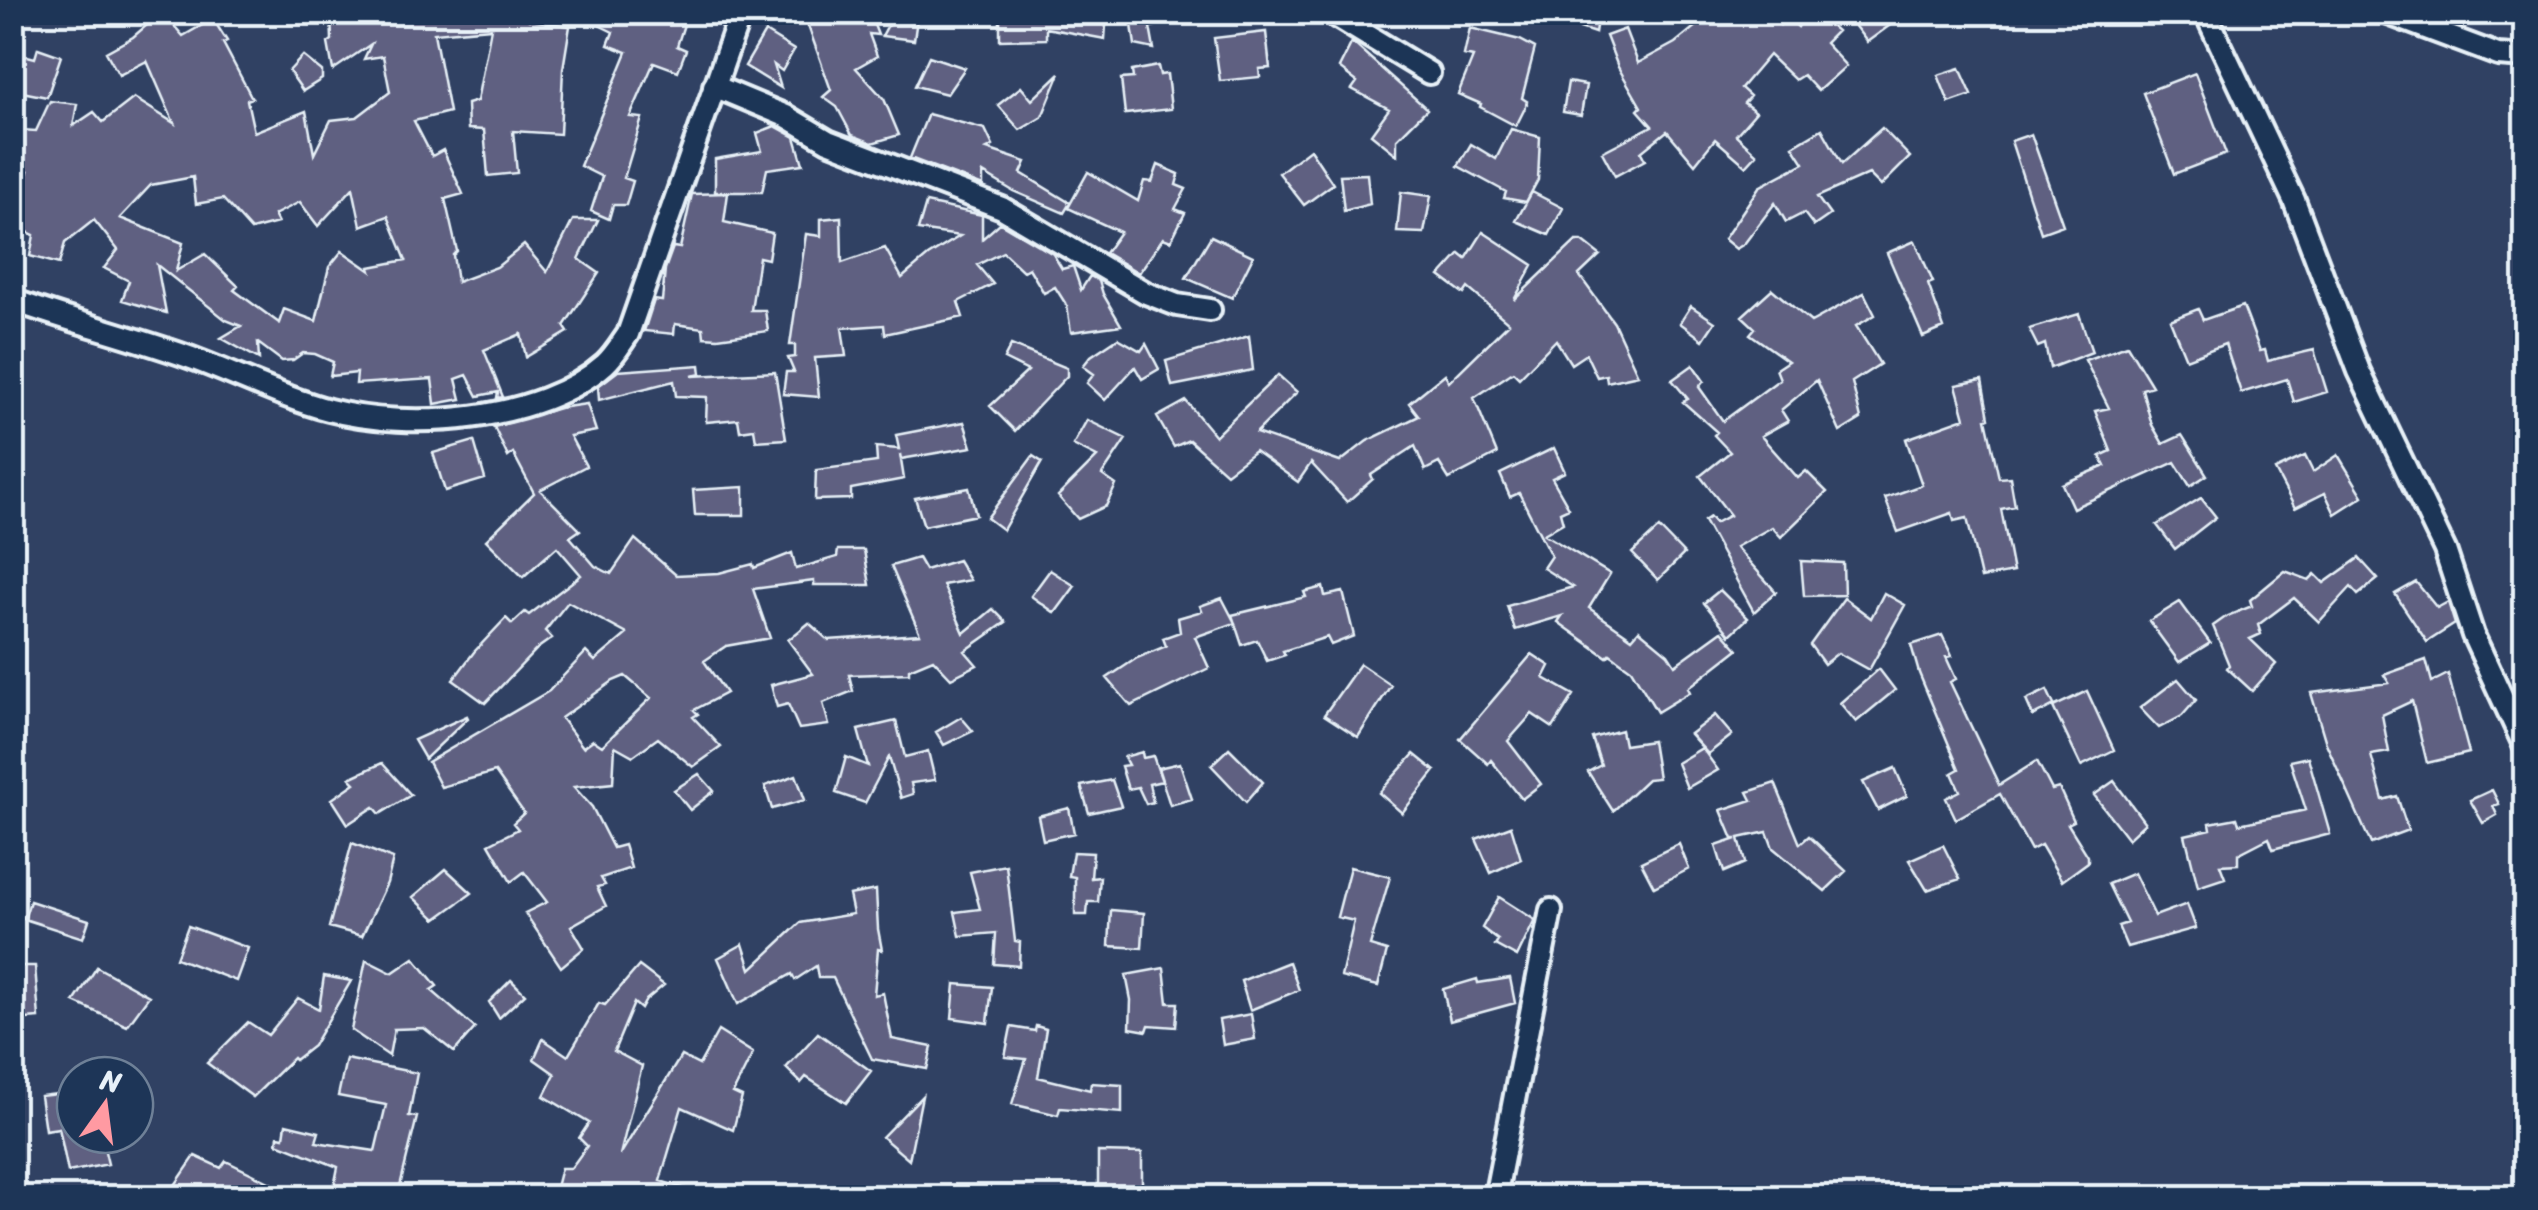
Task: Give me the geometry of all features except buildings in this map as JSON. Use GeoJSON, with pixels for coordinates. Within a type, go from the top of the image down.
{"type":"FeatureCollection","features":[{"type":"Feature","properties":{"kind":"street"},"geometry":{"type":"LineString","coordinates":[[12,300],[186,356],[324,409],[357,416],[444,422],[511,410],[584,380],[608,362],[628,334],[741,12]]}},
{"type":"Feature","properties":{"kind":"street"},"geometry":{"type":"LineString","coordinates":[[1328,12],[1429,73]]}},
{"type":"Feature","properties":{"kind":"street"},"geometry":{"type":"LineString","coordinates":[[2205,12],[2294,200],[2359,371],[2445,550],[2473,635],[2526,749]]}},
{"type":"Feature","properties":{"kind":"street"},"geometry":{"type":"LineString","coordinates":[[2383,12],[2498,56],[2526,57]]}},
{"type":"Feature","properties":{"kind":"street"},"geometry":{"type":"LineString","coordinates":[[714,86],[786,116],[828,141],[1002,208],[1146,293],[1177,305],[1210,310]]}},
{"type":"Feature","properties":{"kind":"street"},"geometry":{"type":"LineString","coordinates":[[1495,1198],[1551,910]]}}]}
